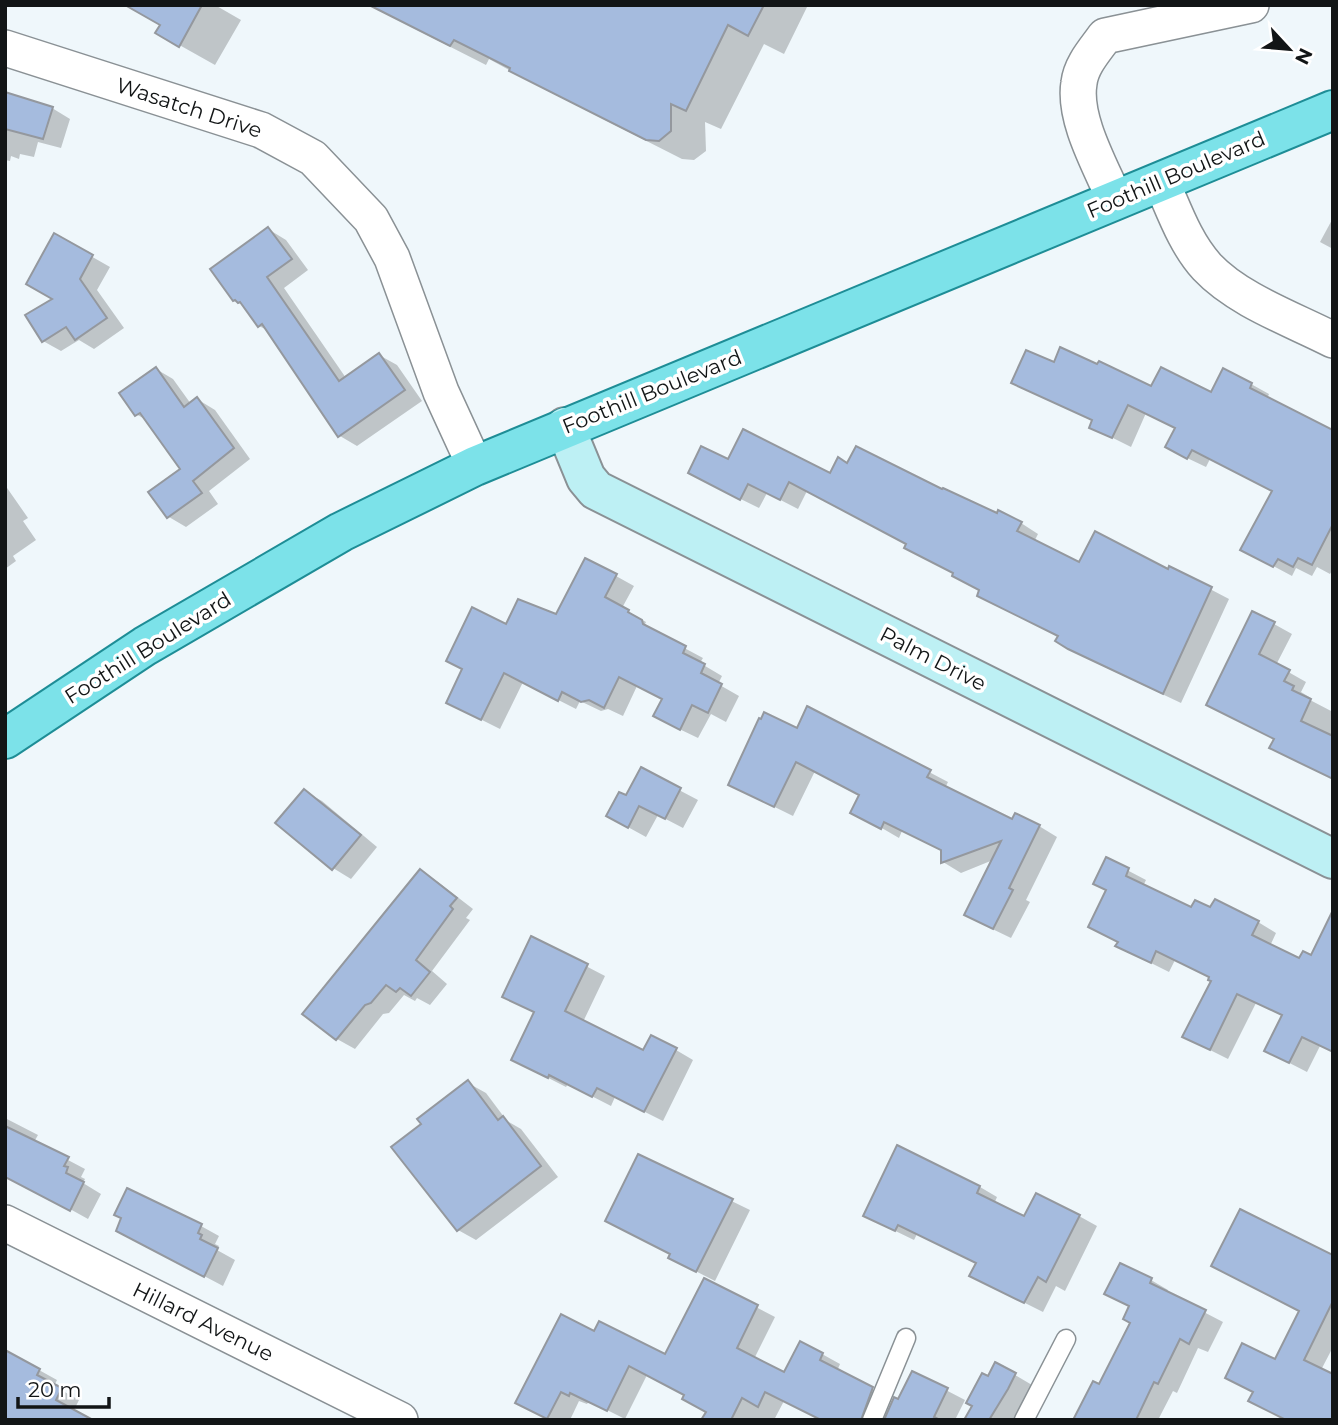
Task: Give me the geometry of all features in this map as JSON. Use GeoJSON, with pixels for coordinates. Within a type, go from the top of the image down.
{"type":"FeatureCollection","features":[{"type":"Feature","properties":{"kind":"main road","name":"Foothill Boulevard"},"geometry":{"type":"LineString","coordinates":[[5,739],[145,646],[341,532],[475,466],[1333,110]]}},
{"type":"Feature","properties":{"kind":"street"},"geometry":{"type":"LineString","coordinates":[[1115,200],[1078,110],[1079,82],[1085,63],[1105,36],[1251,5]]}},
{"type":"Feature","properties":{"kind":"street","name":"Wasatch Drive"},"geometry":{"type":"LineString","coordinates":[[5,48],[261,130],[313,158],[371,219],[392,258],[441,392],[475,466]]}},
{"type":"Feature","properties":{"kind":"street"},"geometry":{"type":"LineString","coordinates":[[1161,181],[1183,232],[1207,267],[1234,290],[1333,340]]}},
{"type":"Feature","properties":{"kind":"street","name":"Palm Drive"},"geometry":{"type":"LineString","coordinates":[[565,427],[586,478],[596,490],[1333,859]]}},
{"type":"Feature","properties":{"kind":"street","name":"Hillard Avenue"},"geometry":{"type":"LineString","coordinates":[[5,1223],[400,1420]]}},
{"type":"Feature","properties":{"kind":"lane"},"geometry":{"type":"LineString","coordinates":[[872,1420],[906,1338]]}},
{"type":"Feature","properties":{"kind":"lane"},"geometry":{"type":"LineString","coordinates":[[1024,1420],[1066,1339]]}},
{"type":"Feature","properties":{"kind":"building"},"geometry":{"type":"Polygon","coordinates":[[[125,5],[202,5],[179,47],[155,33],[160,25],[125,5]]]}},
{"type":"Feature","properties":{"kind":"building"},"geometry":{"type":"Polygon","coordinates":[[[369,5],[764,5],[748,36],[728,25],[686,111],[671,104],[671,131],[659,141],[646,140],[454,40],[450,46],[369,5]]]}},
{"type":"Feature","properties":{"kind":"building"},"geometry":{"type":"Polygon","coordinates":[[[5,92],[53,107],[43,139],[5,129],[5,92]]]}},
{"type":"Feature","properties":{"kind":"building"},"geometry":{"type":"Polygon","coordinates":[[[268,227],[292,259],[267,277],[339,381],[379,353],[405,390],[338,437],[262,324],[258,327],[240,302],[233,301],[210,269],[268,227]]]}},
{"type":"Feature","properties":{"kind":"building"},"geometry":{"type":"Polygon","coordinates":[[[54,233],[93,255],[80,279],[107,318],[75,340],[66,327],[42,342],[25,315],[52,299],[26,284],[54,233]]]}},
{"type":"Feature","properties":{"kind":"building"},"geometry":{"type":"Polygon","coordinates":[[[1060,347],[1097,364],[1099,361],[1151,386],[1161,367],[1211,392],[1223,368],[1252,383],[1250,388],[1333,430],[1333,524],[1312,565],[1298,558],[1293,567],[1278,559],[1273,567],[1240,550],[1272,491],[1192,450],[1187,459],[1165,447],[1175,428],[1128,405],[1112,438],[1089,428],[1092,420],[1011,383],[1026,350],[1054,362],[1060,347]]]}},
{"type":"Feature","properties":{"kind":"building"},"geometry":{"type":"Polygon","coordinates":[[[156,367],[184,407],[197,397],[234,448],[193,481],[202,493],[167,518],[148,492],[180,469],[140,413],[135,416],[119,393],[156,367]]]}},
{"type":"Feature","properties":{"kind":"building"},"geometry":{"type":"Polygon","coordinates":[[[743,429],[830,473],[838,457],[847,463],[856,446],[942,489],[1022,522],[1017,531],[1079,562],[1095,531],[1168,569],[1169,566],[1212,587],[1163,694],[1068,649],[1055,641],[1058,636],[977,596],[979,590],[952,576],[953,573],[904,548],[906,544],[789,482],[780,500],[748,484],[740,500],[688,473],[701,446],[728,459],[743,429]]]}},
{"type":"Feature","properties":{"kind":"building"},"geometry":{"type":"Polygon","coordinates":[[[585,558],[617,574],[605,597],[629,610],[628,612],[642,620],[643,624],[686,646],[683,653],[705,664],[701,673],[722,684],[708,713],[692,705],[680,730],[653,716],[662,699],[619,677],[604,708],[589,700],[581,702],[562,692],[558,701],[504,673],[481,720],[446,703],[462,669],[446,661],[472,607],[506,624],[518,599],[556,614],[585,558]]]}},
{"type":"Feature","properties":{"kind":"building"},"geometry":{"type":"Polygon","coordinates":[[[1252,611],[1275,622],[1259,654],[1290,670],[1284,681],[1294,686],[1292,690],[1311,699],[1301,721],[1333,736],[1333,779],[1269,748],[1274,739],[1206,705],[1252,611]]]}},
{"type":"Feature","properties":{"kind":"building"},"geometry":{"type":"Polygon","coordinates":[[[807,706],[931,770],[927,777],[1012,819],[1015,813],[1040,825],[1009,888],[1013,890],[993,929],[964,915],[1001,841],[941,863],[941,850],[884,822],[881,829],[850,813],[859,795],[796,762],[774,807],[728,785],[764,712],[797,728],[807,706]]]}},
{"type":"Feature","properties":{"kind":"building"},"geometry":{"type":"Polygon","coordinates":[[[641,767],[681,788],[665,819],[639,806],[628,828],[606,816],[619,792],[626,795],[641,767]]]}},
{"type":"Feature","properties":{"kind":"building"},"geometry":{"type":"Polygon","coordinates":[[[304,789],[361,835],[332,870],[275,823],[304,789]]]}},
{"type":"Feature","properties":{"kind":"building"},"geometry":{"type":"Polygon","coordinates":[[[1106,857],[1129,868],[1126,876],[1191,907],[1195,900],[1210,907],[1215,899],[1259,921],[1252,935],[1299,958],[1303,951],[1311,955],[1333,910],[1333,1052],[1302,1037],[1289,1063],[1264,1051],[1282,1015],[1237,994],[1210,1050],[1182,1037],[1211,981],[1208,980],[1209,977],[1156,951],[1151,963],[1115,946],[1118,942],[1088,927],[1106,890],[1093,884],[1106,857]]]}},
{"type":"Feature","properties":{"kind":"building"},"geometry":{"type":"Polygon","coordinates":[[[420,869],[457,898],[450,906],[453,909],[416,960],[430,972],[411,996],[400,988],[396,992],[386,985],[336,1040],[302,1014],[420,869]]]}},
{"type":"Feature","properties":{"kind":"building"},"geometry":{"type":"Polygon","coordinates":[[[531,936],[588,964],[565,1011],[643,1050],[651,1035],[677,1048],[644,1112],[597,1088],[592,1097],[549,1075],[548,1078],[511,1060],[534,1012],[502,997],[531,936]]]}},
{"type":"Feature","properties":{"kind":"building"},"geometry":{"type":"Polygon","coordinates":[[[468,1080],[498,1120],[503,1116],[541,1166],[457,1231],[391,1147],[421,1124],[417,1119],[468,1080]]]}},
{"type":"Feature","properties":{"kind":"building"},"geometry":{"type":"Polygon","coordinates":[[[5,1126],[69,1157],[64,1166],[68,1167],[66,1173],[84,1182],[70,1211],[5,1177],[5,1126]]]}},
{"type":"Feature","properties":{"kind":"building"},"geometry":{"type":"Polygon","coordinates":[[[897,1145],[980,1186],[977,1193],[1024,1216],[1036,1193],[1080,1215],[1046,1282],[1038,1277],[1024,1303],[969,1276],[976,1263],[898,1225],[895,1231],[863,1216],[897,1145]]]}},
{"type":"Feature","properties":{"kind":"building"},"geometry":{"type":"Polygon","coordinates":[[[638,1154],[733,1199],[696,1272],[668,1258],[670,1254],[605,1221],[638,1154]]]}},
{"type":"Feature","properties":{"kind":"building"},"geometry":{"type":"Polygon","coordinates":[[[127,1188],[202,1224],[198,1233],[202,1235],[200,1239],[218,1248],[204,1277],[116,1231],[121,1218],[114,1215],[127,1188]]]}},
{"type":"Feature","properties":{"kind":"building"},"geometry":{"type":"Polygon","coordinates":[[[1240,1209],[1333,1255],[1333,1301],[1304,1360],[1333,1374],[1333,1420],[1286,1420],[1248,1401],[1253,1392],[1225,1378],[1242,1343],[1275,1359],[1299,1311],[1211,1266],[1240,1209]]]}},
{"type":"Feature","properties":{"kind":"building"},"geometry":{"type":"Polygon","coordinates":[[[1120,1263],[1152,1278],[1150,1283],[1206,1310],[1189,1344],[1180,1339],[1158,1384],[1154,1382],[1136,1420],[1073,1420],[1093,1381],[1099,1384],[1130,1323],[1123,1319],[1129,1306],[1104,1294],[1120,1263]]]}},
{"type":"Feature","properties":{"kind":"building"},"geometry":{"type":"Polygon","coordinates":[[[704,1278],[758,1305],[737,1348],[784,1372],[800,1341],[823,1353],[820,1360],[873,1387],[861,1420],[821,1420],[765,1392],[758,1407],[742,1398],[731,1420],[701,1420],[706,1412],[682,1399],[684,1395],[629,1366],[607,1411],[570,1393],[569,1396],[561,1392],[547,1419],[515,1403],[561,1314],[594,1331],[599,1321],[665,1354],[704,1278]]]}},
{"type":"Feature","properties":{"kind":"building"},"geometry":{"type":"Polygon","coordinates":[[[5,1350],[40,1369],[37,1375],[62,1388],[56,1400],[93,1420],[5,1420],[5,1350]]]}},
{"type":"Feature","properties":{"kind":"building"},"geometry":{"type":"Polygon","coordinates":[[[995,1362],[1016,1373],[1008,1389],[989,1420],[964,1420],[972,1406],[966,1403],[982,1373],[988,1376],[995,1362]]]}},
{"type":"Feature","properties":{"kind":"building"},"geometry":{"type":"Polygon","coordinates":[[[912,1371],[948,1388],[934,1417],[940,1420],[884,1420],[894,1397],[898,1399],[912,1371]]]}}]}
